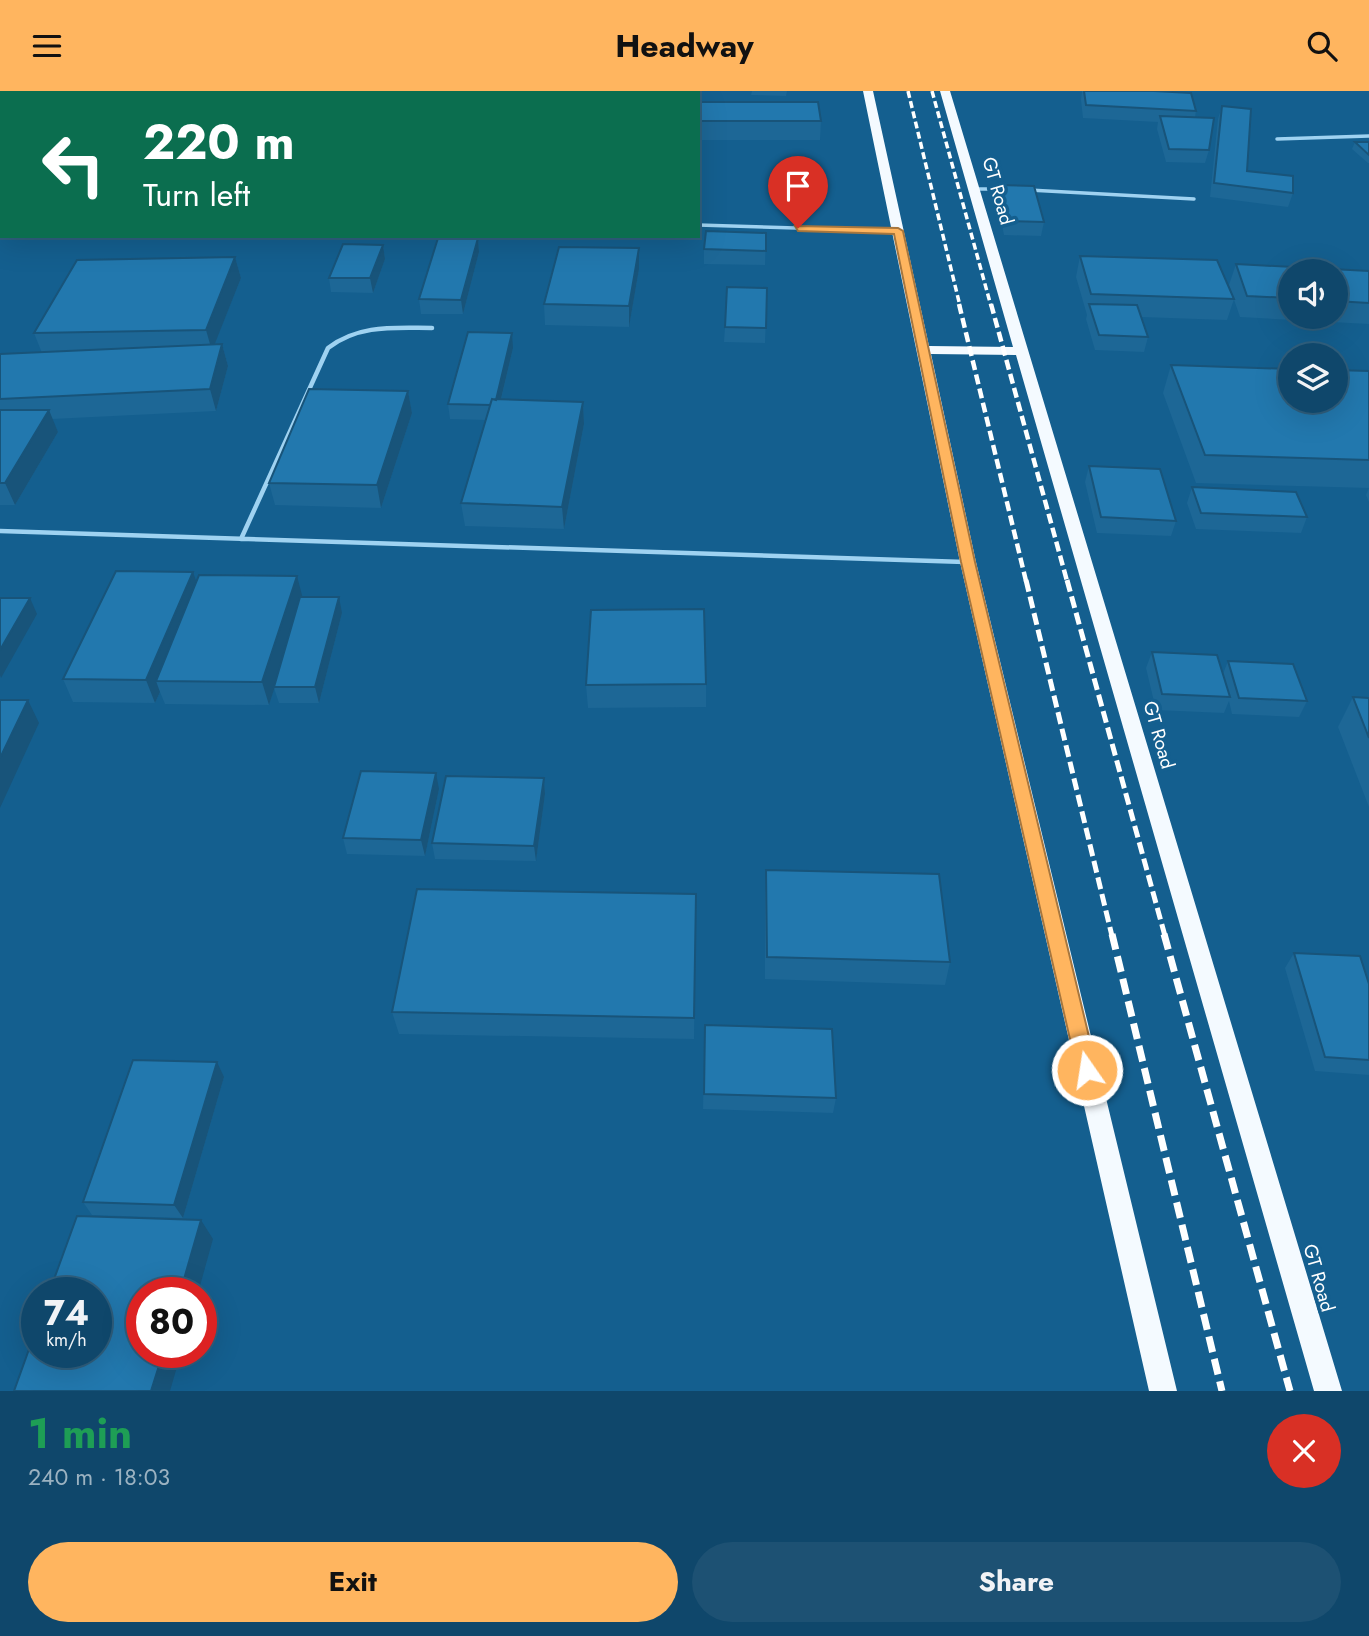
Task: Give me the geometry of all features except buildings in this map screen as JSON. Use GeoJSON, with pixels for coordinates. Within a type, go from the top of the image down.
{"type":"FeatureCollection","features":[{"type":"Feature","properties":{"kind":"highway"},"geometry":{"type":"LineString","coordinates":[[868,91],[968,562],[1163,1391]]}},
{"type":"Feature","properties":{"kind":"highway","name":"GT Road"},"geometry":{"type":"LineString","coordinates":[[945,91],[1328,1391]]}},
{"type":"Feature","properties":{"kind":"highway"},"geometry":{"type":"LineString","coordinates":[[923,350],[1022,351]]}},
{"type":"Feature","properties":{"kind":"lane"},"geometry":{"type":"LineString","coordinates":[[1278,139],[1369,136]]}},
{"type":"Feature","properties":{"kind":"lane"},"geometry":{"type":"LineString","coordinates":[[974,189],[1009,189]]}},
{"type":"Feature","properties":{"kind":"lane"},"geometry":{"type":"LineString","coordinates":[[1021,189],[1194,199]]}},
{"type":"Feature","properties":{"kind":"lane"},"geometry":{"type":"LineString","coordinates":[[700,225],[898,231]]}},
{"type":"Feature","properties":{"kind":"lane"},"geometry":{"type":"LineString","coordinates":[[241,539],[328,348],[337,339],[356,332],[432,328]]}},
{"type":"Feature","properties":{"kind":"lane"},"geometry":{"type":"LineString","coordinates":[[0,531],[968,562]]}},
{"type":"Feature","properties":{"kind":"railway"},"geometry":{"type":"LineString","coordinates":[[908,91],[960,306]]}},
{"type":"Feature","properties":{"kind":"railway"},"geometry":{"type":"LineString","coordinates":[[932,91],[991,306]]}},
{"type":"Feature","properties":{"kind":"railway"},"geometry":{"type":"LineString","coordinates":[[959,304],[1026,581]]}},
{"type":"Feature","properties":{"kind":"railway"},"geometry":{"type":"LineString","coordinates":[[991,304],[1067,581]]}},
{"type":"Feature","properties":{"kind":"railway"},"geometry":{"type":"LineString","coordinates":[[1026,580],[1112,936]]}},
{"type":"Feature","properties":{"kind":"railway"},"geometry":{"type":"LineString","coordinates":[[1067,580],[1165,936]]}},
{"type":"Feature","properties":{"kind":"railway"},"geometry":{"type":"LineString","coordinates":[[1112,934],[1222,1391]]}},
{"type":"Feature","properties":{"kind":"railway"},"geometry":{"type":"LineString","coordinates":[[1164,934],[1290,1391]]}},
{"type":"Feature","properties":{"kind":"route"},"geometry":{"type":"LineString","coordinates":[[798,228],[898,231],[968,562],[1087,1070]]}}]}
